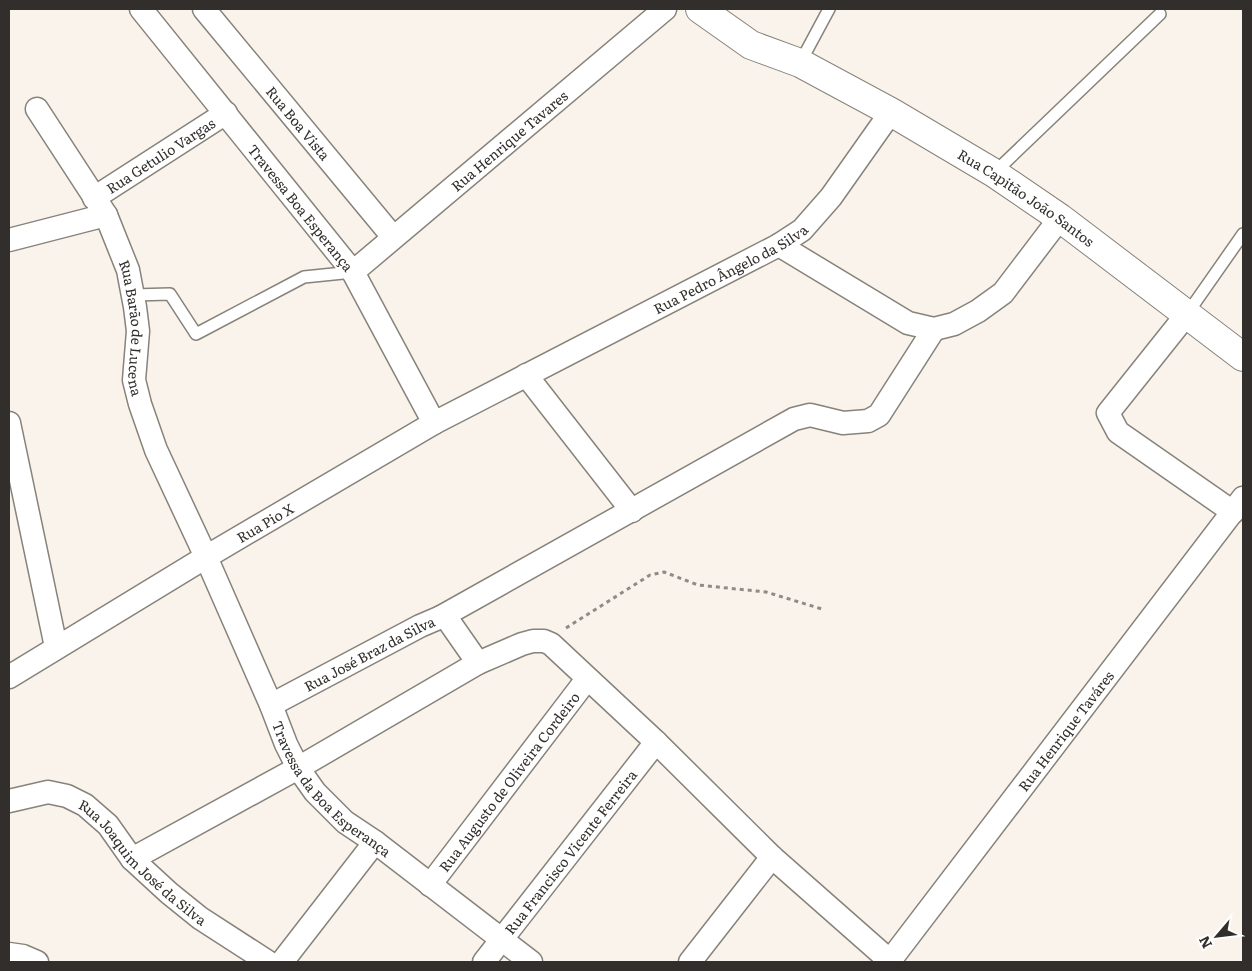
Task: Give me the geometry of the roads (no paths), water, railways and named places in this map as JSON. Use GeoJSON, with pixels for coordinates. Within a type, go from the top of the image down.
{"type":"FeatureCollection","features":[{"type":"Feature","properties":{"kind":"street","name":"Travessa Boa Esperança"},"geometry":{"type":"LineString","coordinates":[[141,9],[353,272],[434,423]]}},
{"type":"Feature","properties":{"kind":"street","name":"Rua Boa Vista"},"geometry":{"type":"LineString","coordinates":[[204,9],[269,90],[394,237]]}},
{"type":"Feature","properties":{"kind":"street","name":"Rua Henrique Tavares"},"geometry":{"type":"LineString","coordinates":[[353,272],[665,9]]}},
{"type":"Feature","properties":{"kind":"street","name":"Rua Capitão João Santos"},"geometry":{"type":"LineString","coordinates":[[700,9],[891,112],[994,173],[1060,218],[1243,357]]}},
{"type":"Feature","properties":{"kind":"street","name":"Rua Capitão João Santos"},"geometry":{"type":"LineString","coordinates":[[732,9],[755,38]]}},
{"type":"Feature","properties":{"kind":"street","name":"Rua Barão de Lucena"},"geometry":{"type":"LineString","coordinates":[[37,108],[100,206],[128,270],[138,331],[134,380],[140,404],[156,450],[206,557]]}},
{"type":"Feature","properties":{"kind":"street","name":"Rua Pedro Ângelo da Silva"},"geometry":{"type":"LineString","coordinates":[[526,376],[779,245],[802,230],[831,197],[891,112]]}},
{"type":"Feature","properties":{"kind":"street","name":"Rua Getulio Vargas"},"geometry":{"type":"LineString","coordinates":[[9,240],[100,206],[226,113]]}},
{"type":"Feature","properties":{"kind":"street"},"geometry":{"type":"LineString","coordinates":[[779,245],[908,323],[934,329],[954,324],[970,316],[1002,293],[1060,218]]}},
{"type":"Feature","properties":{"kind":"street"},"geometry":{"type":"LineString","coordinates":[[1187,314],[1108,413],[1118,432],[1238,505]]}},
{"type":"Feature","properties":{"kind":"street"},"geometry":{"type":"LineString","coordinates":[[441,617],[794,419],[810,415],[843,423],[868,421],[879,415],[934,329]]}},
{"type":"Feature","properties":{"kind":"street"},"geometry":{"type":"LineString","coordinates":[[526,376],[632,511]]}},
{"type":"Feature","properties":{"kind":"street","name":"Rua Pio X"},"geometry":{"type":"LineString","coordinates":[[9,677],[206,557],[434,423],[526,376]]}},
{"type":"Feature","properties":{"kind":"street"},"geometry":{"type":"LineString","coordinates":[[9,423],[56,647]]}},
{"type":"Feature","properties":{"kind":"street","name":"Rua Henrique Taváres"},"geometry":{"type":"LineString","coordinates":[[889,962],[1238,505]]}},
{"type":"Feature","properties":{"kind":"street","name":"Travessa da Boa Esperança"},"geometry":{"type":"LineString","coordinates":[[206,557],[271,705],[286,744],[298,768],[315,792],[345,822],[375,842],[531,962]]}},
{"type":"Feature","properties":{"kind":"street","name":"Rua José Braz da Silva"},"geometry":{"type":"LineString","coordinates":[[271,705],[420,626],[441,617],[448,620],[478,663]]}},
{"type":"Feature","properties":{"kind":"street"},"geometry":{"type":"LineString","coordinates":[[132,859],[298,768],[478,663],[522,644],[533,641],[544,642],[552,644],[656,742],[772,857],[889,962]]}},
{"type":"Feature","properties":{"kind":"street","name":"Rua Augusto de Oliveira Cordeiro"},"geometry":{"type":"LineString","coordinates":[[430,885],[587,679]]}},
{"type":"Feature","properties":{"kind":"street","name":"Rua Francisco Vicente Ferreira"},"geometry":{"type":"LineString","coordinates":[[484,962],[656,742]]}},
{"type":"Feature","properties":{"kind":"street","name":"Rua Joaquim José da Silva"},"geometry":{"type":"LineString","coordinates":[[9,801],[48,792],[66,796],[85,805],[108,825],[132,859],[200,918],[268,962]]}},
{"type":"Feature","properties":{"kind":"street"},"geometry":{"type":"LineString","coordinates":[[282,962],[375,842]]}},
{"type":"Feature","properties":{"kind":"street"},"geometry":{"type":"LineString","coordinates":[[690,962],[772,857]]}},
{"type":"Feature","properties":{"kind":"street"},"geometry":{"type":"LineString","coordinates":[[9,954],[22,956],[36,962]]}},
{"type":"Feature","properties":{"kind":"lane"},"geometry":{"type":"LineString","coordinates":[[797,62],[829,9]]}},
{"type":"Feature","properties":{"kind":"lane"},"geometry":{"type":"LineString","coordinates":[[994,173],[1160,14]]}},
{"type":"Feature","properties":{"kind":"lane"},"geometry":{"type":"LineString","coordinates":[[1187,314],[1243,234]]}},
{"type":"Feature","properties":{"kind":"lane"},"geometry":{"type":"LineString","coordinates":[[133,296],[170,294],[196,334],[304,277],[353,272]]}}]}
